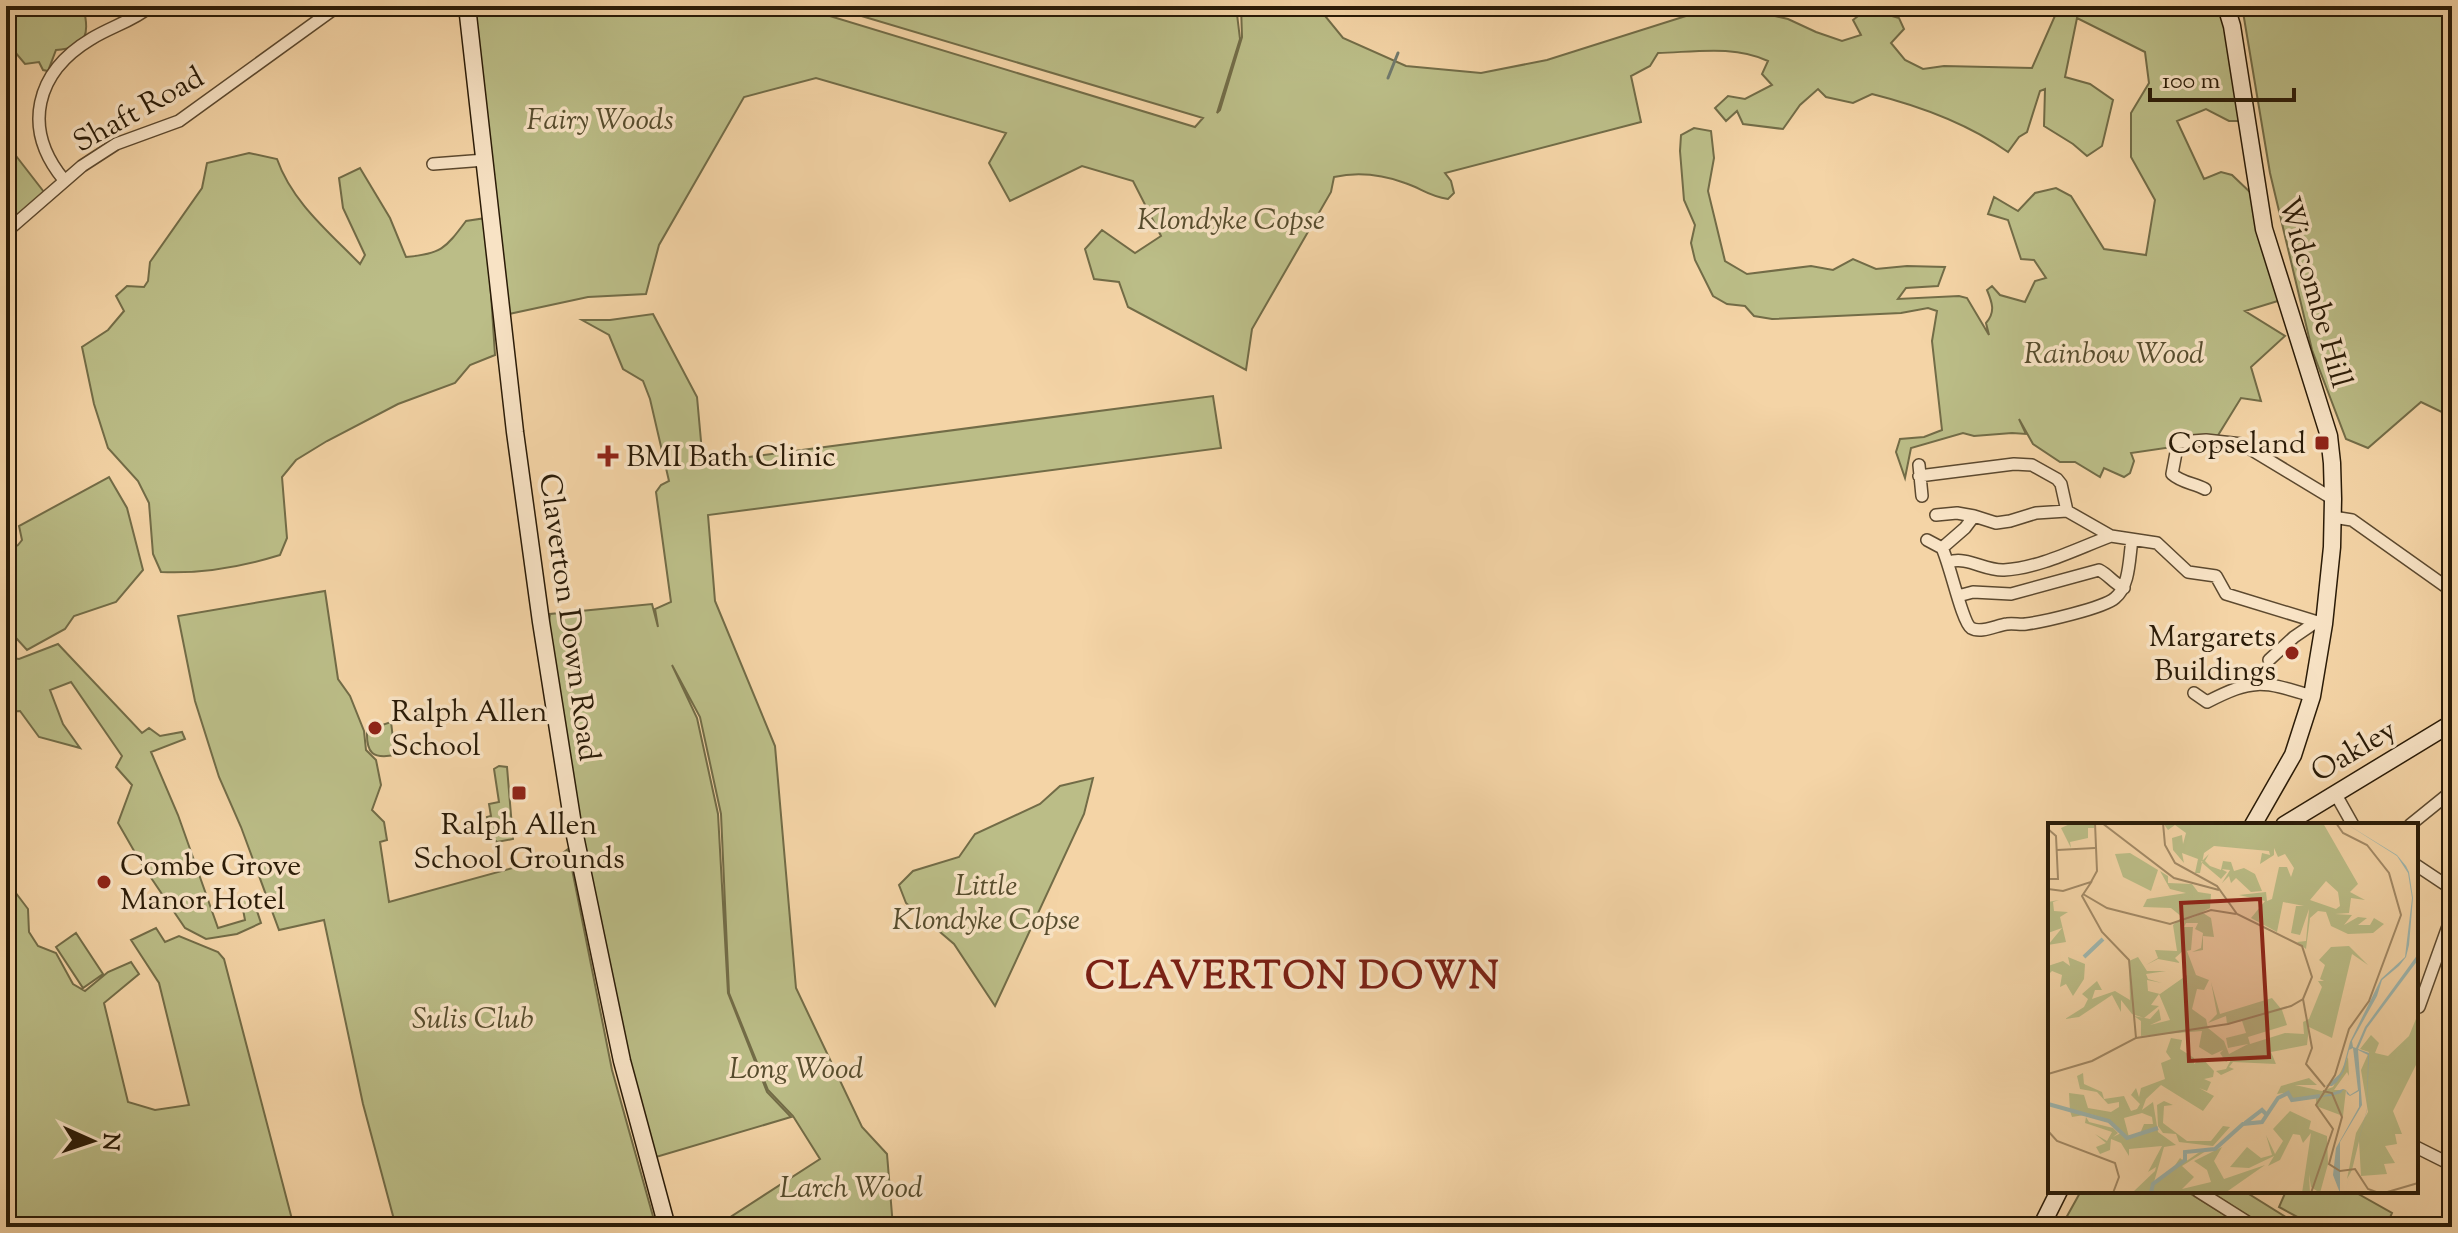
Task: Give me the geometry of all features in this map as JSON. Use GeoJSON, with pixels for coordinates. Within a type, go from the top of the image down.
{"type":"FeatureCollection","features":[{"type":"Feature","properties":{"kind":"street"},"geometry":{"type":"LineString","coordinates":[[124,6],[126,21]]}},
{"type":"Feature","properties":{"kind":"street"},"geometry":{"type":"LineString","coordinates":[[64,180],[51,163],[40,125],[41,95],[48,79],[69,55],[94,37],[151,6]]}},
{"type":"Feature","properties":{"kind":"street","name":"Shaft Road"},"geometry":{"type":"LineString","coordinates":[[6,232],[64,180],[116,144],[179,121],[338,6]]}},
{"type":"Feature","properties":{"kind":"street","name":"Claverton Down Road"},"geometry":{"type":"LineString","coordinates":[[467,6],[515,432],[574,831],[622,1061],[667,1227]]}},
{"type":"Feature","properties":{"kind":"street","name":"Widcombe Hill"},"geometry":{"type":"LineString","coordinates":[[2226,6],[2232,26],[2264,229],[2329,436],[2333,499]]}},
{"type":"Feature","properties":{"kind":"street"},"geometry":{"type":"LineString","coordinates":[[433,164],[485,160]]}},
{"type":"Feature","properties":{"kind":"street"},"geometry":{"type":"LineString","coordinates":[[2205,489],[2180,481],[2172,474],[2178,442],[2206,440],[2242,444],[2333,499],[2324,624],[2312,696],[2293,755],[2254,823]]}},
{"type":"Feature","properties":{"kind":"street"},"geometry":{"type":"LineString","coordinates":[[1922,496],[1919,471],[2032,465],[2061,484],[2067,511]]}},
{"type":"Feature","properties":{"kind":"street"},"geometry":{"type":"LineString","coordinates":[[1936,515],[1957,513],[1996,523],[2036,513],[2067,511],[2111,536],[2157,543],[2188,572],[2216,576],[2226,594],[2324,624]]}},
{"type":"Feature","properties":{"kind":"street"},"geometry":{"type":"LineString","coordinates":[[1942,548],[1974,516]]}},
{"type":"Feature","properties":{"kind":"street"},"geometry":{"type":"LineString","coordinates":[[2333,517],[2352,520],[2452,591]]}},
{"type":"Feature","properties":{"kind":"street"},"geometry":{"type":"LineString","coordinates":[[1949,562],[1955,560],[2006,570],[2035,564],[2111,536]]}},
{"type":"Feature","properties":{"kind":"street"},"geometry":{"type":"LineString","coordinates":[[1927,540],[1942,548],[1949,562],[1961,614],[1968,627],[1976,630],[2010,623],[2024,625],[2114,600],[2124,588],[2132,540]]}},
{"type":"Feature","properties":{"kind":"street"},"geometry":{"type":"LineString","coordinates":[[1958,596],[1973,592],[2011,594],[2099,570],[2124,588]]}},
{"type":"Feature","properties":{"kind":"street"},"geometry":{"type":"LineString","coordinates":[[2269,660],[2305,628],[2316,622],[2324,624]]}},
{"type":"Feature","properties":{"kind":"street"},"geometry":{"type":"LineString","coordinates":[[2194,693],[2207,702],[2237,686],[2261,683],[2312,696]]}},
{"type":"Feature","properties":{"kind":"street","name":"Oakley"},"geometry":{"type":"LineString","coordinates":[[2287,823],[2452,723]]}},
{"type":"Feature","properties":{"kind":"street"},"geometry":{"type":"LineString","coordinates":[[2412,823],[2452,791]]}},
{"type":"Feature","properties":{"kind":"street"},"geometry":{"type":"LineString","coordinates":[[2335,793],[2352,823]]}},
{"type":"Feature","properties":{"kind":"street"},"geometry":{"type":"LineString","coordinates":[[2263,823],[2267,801]]}},
{"type":"Feature","properties":{"kind":"street"},"geometry":{"type":"LineString","coordinates":[[2418,866],[2452,889]]}},
{"type":"Feature","properties":{"kind":"street"},"geometry":{"type":"LineString","coordinates":[[2419,1007],[2452,915]]}},
{"type":"Feature","properties":{"kind":"street"},"geometry":{"type":"LineString","coordinates":[[2418,1148],[2452,1165]]}},
{"type":"Feature","properties":{"kind":"street"},"geometry":{"type":"LineString","coordinates":[[2041,1227],[2058,1193]]}},
{"type":"Feature","properties":{"kind":"street"},"geometry":{"type":"LineString","coordinates":[[2201,1193],[2255,1227]]}},
{"type":"Feature","properties":{"kind":"green space"},"geometry":{"type":"Polygon","coordinates":[[[6,6],[83,6],[86,24],[84,37],[75,46],[56,50],[48,71],[43,70],[39,62],[25,64],[10,46],[6,46],[6,6]]]}},
{"type":"Feature","properties":{"kind":"green space"},"geometry":{"type":"Polygon","coordinates":[[[474,6],[797,6],[1195,127],[1203,118],[828,6],[1236,6],[1240,39],[1217,113],[1242,37],[1241,6],[1317,6],[1343,38],[1406,66],[1481,73],[1547,60],[1689,15],[1750,10],[1788,19],[1842,41],[1861,35],[1853,20],[1867,9],[1899,18],[1904,29],[1891,43],[1905,60],[1923,69],[1944,66],[2032,68],[2057,6],[2221,6],[2246,121],[2229,121],[2206,109],[2177,121],[2204,179],[2221,172],[2232,175],[2252,194],[2281,300],[2245,311],[2285,336],[2251,367],[2261,401],[2241,398],[2212,445],[2196,447],[2183,454],[2172,447],[2131,453],[2134,461],[2130,473],[2124,477],[2104,468],[2100,477],[2075,462],[2060,462],[2033,444],[2019,419],[2026,434],[1974,436],[1963,433],[1911,448],[1905,478],[1896,452],[1900,439],[1924,437],[1942,430],[1932,341],[1937,311],[1928,308],[1901,313],[1772,319],[1754,316],[1745,306],[1727,304],[1713,296],[1695,260],[1691,243],[1695,225],[1684,200],[1681,135],[1694,128],[1711,131],[1714,158],[1708,191],[1725,261],[1747,274],[1811,266],[1833,270],[1853,259],[1876,269],[1945,267],[1938,286],[1906,288],[1898,299],[1967,298],[1989,335],[1986,323],[1992,307],[1987,290],[1992,286],[2000,295],[2025,302],[2035,281],[2046,278],[2034,260],[2021,259],[2008,220],[1988,214],[1994,197],[2018,211],[2035,193],[2056,188],[2071,196],[2104,249],[2146,255],[2155,200],[2131,157],[2131,113],[2149,83],[2145,52],[2077,18],[2065,77],[2090,84],[2113,100],[2102,146],[2087,156],[2044,126],[2045,89],[2040,91],[2027,132],[2008,152],[1976,132],[1943,117],[1872,94],[1853,103],[1826,97],[1818,89],[1800,105],[1783,129],[1743,124],[1737,111],[1726,121],[1715,108],[1728,96],[1745,99],[1772,85],[1762,74],[1768,61],[1742,53],[1700,51],[1658,53],[1650,66],[1631,76],[1641,122],[1445,173],[1454,193],[1448,199],[1388,178],[1370,175],[1334,177],[1331,192],[1252,329],[1246,370],[1128,307],[1119,282],[1094,279],[1085,249],[1102,230],[1135,253],[1161,236],[1133,181],[1082,166],[1010,201],[989,163],[1006,133],[816,78],[744,97],[659,245],[646,294],[588,297],[509,314],[474,6]]]}},
{"type":"Feature","properties":{"kind":"green space"},"geometry":{"type":"Polygon","coordinates":[[[2242,6],[2452,6],[2452,417],[2421,402],[2368,448],[2346,439],[2312,350],[2270,173],[2242,6]]]}},
{"type":"Feature","properties":{"kind":"green space"},"geometry":{"type":"Polygon","coordinates":[[[6,143],[44,192],[6,225],[6,143]]]}},
{"type":"Feature","properties":{"kind":"green space"},"geometry":{"type":"Polygon","coordinates":[[[249,153],[277,159],[302,203],[360,264],[365,255],[343,208],[339,178],[360,168],[390,218],[406,257],[435,252],[453,238],[466,221],[486,218],[495,355],[470,365],[455,383],[398,404],[296,460],[282,477],[287,538],[280,555],[221,569],[161,572],[153,554],[149,503],[138,481],[108,448],[94,404],[82,347],[108,330],[124,311],[116,296],[127,286],[144,287],[148,281],[150,262],[202,188],[207,163],[249,153]]]}},
{"type":"Feature","properties":{"kind":"green space"},"geometry":{"type":"Polygon","coordinates":[[[653,314],[697,397],[703,463],[1213,396],[1221,448],[708,515],[715,601],[775,746],[796,988],[862,1127],[887,1154],[893,1227],[715,1227],[820,1159],[793,1116],[768,1090],[729,993],[721,814],[700,717],[672,665],[697,718],[718,814],[728,993],[767,1092],[791,1117],[656,1157],[627,1058],[580,830],[549,622],[550,614],[652,604],[658,627],[655,609],[671,602],[656,492],[669,481],[650,399],[643,381],[623,369],[609,335],[582,320],[653,314]]]}},
{"type":"Feature","properties":{"kind":"green space"},"geometry":{"type":"Polygon","coordinates":[[[109,477],[127,508],[143,570],[116,602],[74,616],[65,629],[27,650],[6,627],[6,552],[22,540],[19,526],[109,477]]]}},
{"type":"Feature","properties":{"kind":"green space","name":"Sulis Club"},"geometry":{"type":"Polygon","coordinates":[[[325,591],[338,679],[350,696],[364,731],[366,750],[376,760],[381,785],[372,810],[384,822],[387,840],[380,842],[389,902],[560,855],[568,849],[612,1070],[656,1227],[396,1227],[363,1104],[324,920],[279,930],[219,777],[195,701],[178,616],[325,591]]]}},
{"type":"Feature","properties":{"kind":"green space"},"geometry":{"type":"Polygon","coordinates":[[[58,644],[142,733],[149,728],[160,736],[182,732],[185,739],[151,752],[178,815],[218,928],[245,920],[241,899],[252,896],[261,923],[237,934],[206,939],[185,928],[118,823],[132,785],[116,767],[122,756],[71,682],[50,690],[63,724],[80,748],[39,737],[20,711],[6,712],[6,657],[19,659],[58,644]]]}},
{"type":"Feature","properties":{"kind":"green space"},"geometry":{"type":"Polygon","coordinates":[[[391,722],[395,755],[372,753],[367,730],[391,722]]]}},
{"type":"Feature","properties":{"kind":"green space"},"geometry":{"type":"Polygon","coordinates":[[[507,767],[513,839],[497,842],[490,836],[487,817],[491,816],[489,804],[499,802],[494,769],[507,767]]]}},
{"type":"Feature","properties":{"kind":"green space","name":"Little Klondyke Copse"},"geometry":{"type":"Polygon","coordinates":[[[1093,778],[1084,814],[995,1006],[954,944],[906,903],[899,885],[913,871],[959,857],[975,834],[1040,804],[1060,786],[1093,778]]]}},
{"type":"Feature","properties":{"kind":"green space"},"geometry":{"type":"Polygon","coordinates":[[[6,880],[28,909],[29,932],[38,946],[56,953],[73,984],[85,991],[108,972],[131,962],[139,974],[104,1003],[128,1102],[155,1110],[189,1105],[159,983],[131,940],[156,928],[165,942],[179,936],[218,952],[224,959],[294,1227],[6,1227],[6,880]]]}},
{"type":"Feature","properties":{"kind":"green space"},"geometry":{"type":"Polygon","coordinates":[[[76,933],[103,974],[83,988],[56,947],[76,933]]]}},
{"type":"Feature","properties":{"kind":"green space"},"geometry":{"type":"Polygon","coordinates":[[[2080,1193],[2189,1193],[2244,1227],[2061,1227],[2080,1193]]]}},
{"type":"Feature","properties":{"kind":"green space"},"geometry":{"type":"Polygon","coordinates":[[[2212,1193],[2247,1193],[2302,1227],[2266,1227],[2212,1193]]]}},
{"type":"Feature","properties":{"kind":"green space"},"geometry":{"type":"Polygon","coordinates":[[[2285,1193],[2357,1193],[2392,1213],[2386,1227],[2316,1227],[2279,1207],[2285,1193]]]}},
{"type":"Feature","properties":{"kind":"waterway"},"geometry":{"type":"LineString","coordinates":[[1388,78],[1398,53]]}},
{"type":"Feature","properties":{"kind":"place","name":"Copseland"},"geometry":{"type":"Point","coordinates":[2322,443]}},
{"type":"Feature","properties":{"kind":"place","name":"BMI Bath Clinic"},"geometry":{"type":"Point","coordinates":[608,456]}},
{"type":"Feature","properties":{"kind":"place","name":"Margarets Buildings"},"geometry":{"type":"Point","coordinates":[2292,653]}},
{"type":"Feature","properties":{"kind":"place","name":"Ralph Allen School"},"geometry":{"type":"Point","coordinates":[375,728]}},
{"type":"Feature","properties":{"kind":"place","name":"Ralph Allen School Grounds"},"geometry":{"type":"Point","coordinates":[519,793]}},
{"type":"Feature","properties":{"kind":"place","name":"Combe Grove Manor Hotel"},"geometry":{"type":"Point","coordinates":[104,882]}},
{"type":"Feature","properties":{"kind":"district","name":"CLAVERTON DOWN"},"geometry":{"type":"Point","coordinates":[1293,975]}},
{"type":"Feature","properties":{"kind":"park label","name":"Fairy Woods"},"geometry":{"type":"Point","coordinates":[600,119]}},
{"type":"Feature","properties":{"kind":"park label","name":"Klondyke Copse"},"geometry":{"type":"Point","coordinates":[1231,219]}},
{"type":"Feature","properties":{"kind":"park label","name":"Rainbow Wood"},"geometry":{"type":"Point","coordinates":[2114,353]}},
{"type":"Feature","properties":{"kind":"park label","name":"Long Wood"},"geometry":{"type":"Point","coordinates":[796,1068]}},
{"type":"Feature","properties":{"kind":"park label","name":"Larch Wood"},"geometry":{"type":"Point","coordinates":[851,1187]}}]}
